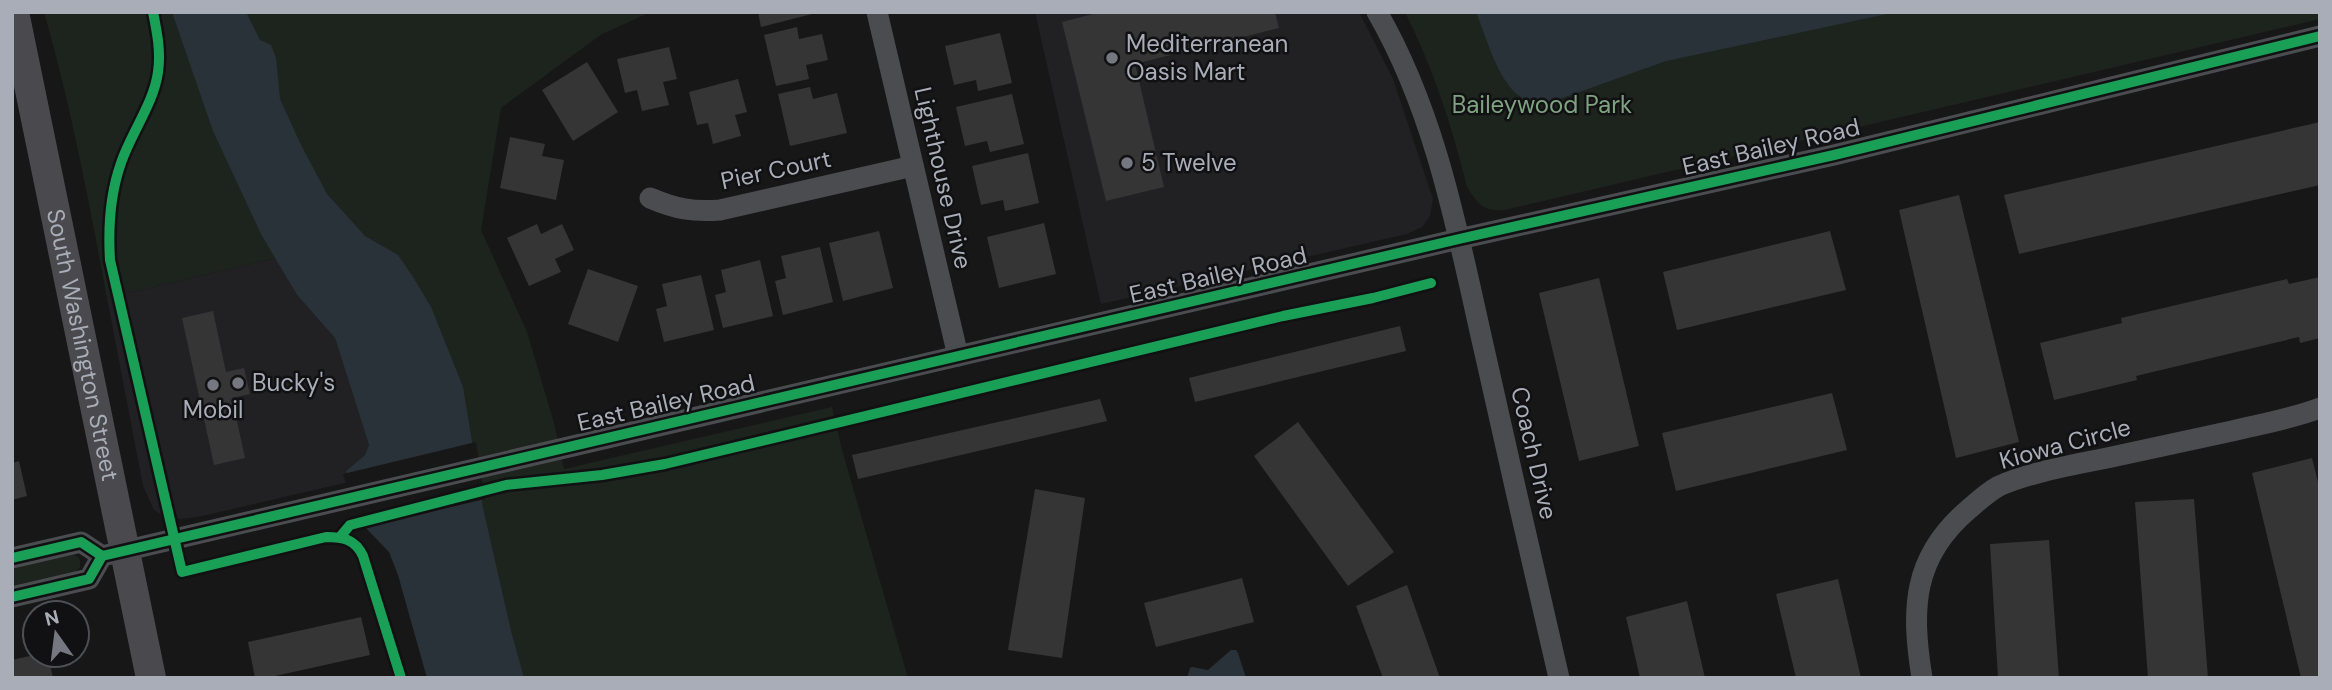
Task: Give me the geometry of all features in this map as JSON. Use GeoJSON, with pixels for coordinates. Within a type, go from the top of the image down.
{"type":"FeatureCollection","features":[{"type":"Feature","properties":{"kind":"main road","name":"South Washington Street"},"geometry":{"type":"LineString","coordinates":[[14,12],[113,553],[151,678]]}},
{"type":"Feature","properties":{"kind":"street","name":"Lighthouse Drive"},"geometry":{"type":"LineString","coordinates":[[877,12],[958,356]]}},
{"type":"Feature","properties":{"kind":"street","name":"Coach Drive"},"geometry":{"type":"LineString","coordinates":[[1377,12],[1406,70],[1431,135],[1459,239],[1559,678]]}},
{"type":"Feature","properties":{"kind":"street","name":"East Bailey Road"},"geometry":{"type":"LineString","coordinates":[[113,553],[1459,239],[1833,155],[2320,36]]}},
{"type":"Feature","properties":{"kind":"street","name":"Pier Court"},"geometry":{"type":"LineString","coordinates":[[650,198],[675,208],[697,212],[720,210],[913,166]]}},
{"type":"Feature","properties":{"kind":"street","name":"Kiowa Circle"},"geometry":{"type":"LineString","coordinates":[[1922,678],[1915,611],[1926,566],[1942,534],[1985,495],[1999,486],[2056,469],[2278,421],[2320,408]]}},
{"type":"Feature","properties":{"kind":"street"},"geometry":{"type":"LineString","coordinates":[[12,558],[81,542],[113,553],[89,579],[12,597]]}},
{"type":"Feature","properties":{"kind":"shaded area"},"geometry":{"type":"Polygon","coordinates":[[[172,12],[246,12],[260,40],[271,45],[276,58],[280,99],[327,194],[365,236],[398,255],[431,307],[463,387],[483,508],[524,678],[427,678],[389,552],[363,525],[346,471],[365,455],[369,445],[335,338],[297,295],[261,234],[213,131],[172,12]]]}},
{"type":"Feature","properties":{"kind":"shaded area"},"geometry":{"type":"Polygon","coordinates":[[[1035,12],[1359,12],[1393,79],[1433,199],[1430,216],[1422,227],[1407,234],[1101,304],[1035,12]]]}},
{"type":"Feature","properties":{"kind":"shaded area"},"geometry":{"type":"Polygon","coordinates":[[[1476,12],[1896,12],[1666,61],[1554,101],[1532,102],[1517,94],[1501,74],[1476,12]]]}},
{"type":"Feature","properties":{"kind":"shaded area"},"geometry":{"type":"Polygon","coordinates":[[[276,258],[297,295],[335,338],[369,445],[365,455],[346,471],[349,482],[198,517],[180,519],[164,516],[154,510],[143,486],[107,298],[276,258]]]}},
{"type":"Feature","properties":{"kind":"shaded area"},"geometry":{"type":"Polygon","coordinates":[[[1231,650],[1238,653],[1246,678],[1187,678],[1190,668],[1208,670],[1231,650]]]}},
{"type":"Feature","properties":{"kind":"green space"},"geometry":{"type":"Polygon","coordinates":[[[44,12],[651,12],[602,34],[501,108],[481,230],[527,332],[554,423],[564,469],[832,407],[908,678],[470,678],[375,295],[276,258],[107,298],[71,118],[44,12]]]}},
{"type":"Feature","properties":{"kind":"green space","name":"Baileywood Park"},"geometry":{"type":"Polygon","coordinates":[[[1405,12],[2320,12],[2320,19],[1505,210],[1492,210],[1482,206],[1467,187],[1441,98],[1405,12]]]}},
{"type":"Feature","properties":{"kind":"green space"},"geometry":{"type":"Polygon","coordinates":[[[73,554],[80,562],[80,567],[75,572],[12,587],[12,567],[73,554]]]}},
{"type":"Feature","properties":{"kind":"pier"},"geometry":{"type":"Polygon","coordinates":[[[476,442],[485,499],[362,528],[360,526],[343,474],[476,442]]]}},
{"type":"Feature","properties":{"kind":"building"},"geometry":{"type":"Polygon","coordinates":[[[758,12],[816,12],[816,13],[761,27],[758,12]]]}},
{"type":"Feature","properties":{"kind":"building"},"geometry":{"type":"Polygon","coordinates":[[[1101,12],[1275,12],[1279,28],[1135,64],[1164,187],[1106,201],[1062,22],[1101,12]]]}},
{"type":"Feature","properties":{"kind":"building"},"geometry":{"type":"Polygon","coordinates":[[[797,27],[799,39],[822,34],[828,60],[806,65],[809,79],[776,86],[764,35],[797,27]]]}},
{"type":"Feature","properties":{"kind":"building"},"geometry":{"type":"Polygon","coordinates":[[[1000,33],[1012,83],[978,91],[976,80],[954,85],[945,46],[1000,33]]]}},
{"type":"Feature","properties":{"kind":"building"},"geometry":{"type":"Polygon","coordinates":[[[669,47],[677,79],[663,82],[669,105],[642,111],[637,90],[625,93],[617,59],[669,47]]]}},
{"type":"Feature","properties":{"kind":"building"},"geometry":{"type":"Polygon","coordinates":[[[587,62],[618,112],[573,141],[542,90],[587,62]]]}},
{"type":"Feature","properties":{"kind":"building"},"geometry":{"type":"Polygon","coordinates":[[[738,79],[747,112],[735,115],[741,136],[713,144],[708,123],[697,125],[689,92],[738,79]]]}},
{"type":"Feature","properties":{"kind":"building"},"geometry":{"type":"Polygon","coordinates":[[[810,87],[813,99],[837,93],[847,133],[790,146],[778,94],[810,87]]]}},
{"type":"Feature","properties":{"kind":"building"},"geometry":{"type":"Polygon","coordinates":[[[1012,94],[1024,144],[990,152],[987,141],[965,146],[956,107],[1012,94]]]}},
{"type":"Feature","properties":{"kind":"building"},"geometry":{"type":"Polygon","coordinates":[[[2320,122],[2320,185],[2019,254],[2004,195],[2320,122]]]}},
{"type":"Feature","properties":{"kind":"building"},"geometry":{"type":"Polygon","coordinates":[[[510,137],[545,144],[542,156],[564,160],[556,200],[500,188],[510,137]]]}},
{"type":"Feature","properties":{"kind":"building"},"geometry":{"type":"Polygon","coordinates":[[[1028,153],[1039,203],[1005,211],[1003,200],[981,205],[972,166],[1028,153]]]}},
{"type":"Feature","properties":{"kind":"building"},"geometry":{"type":"Polygon","coordinates":[[[1959,195],[2019,442],[1956,458],[1899,210],[1959,195]]]}},
{"type":"Feature","properties":{"kind":"building"},"geometry":{"type":"Polygon","coordinates":[[[1044,223],[1056,274],[999,288],[987,237],[1044,223]]]}},
{"type":"Feature","properties":{"kind":"building"},"geometry":{"type":"Polygon","coordinates":[[[537,224],[541,234],[562,224],[574,250],[555,259],[561,272],[529,286],[507,238],[537,224]]]}},
{"type":"Feature","properties":{"kind":"building"},"geometry":{"type":"Polygon","coordinates":[[[879,231],[893,288],[843,301],[829,243],[879,231]]]}},
{"type":"Feature","properties":{"kind":"building"},"geometry":{"type":"Polygon","coordinates":[[[1830,231],[1846,290],[1677,330],[1663,272],[1830,231]]]}},
{"type":"Feature","properties":{"kind":"building"},"geometry":{"type":"Polygon","coordinates":[[[820,247],[833,302],[783,315],[775,281],[786,278],[781,256],[820,247]]]}},
{"type":"Feature","properties":{"kind":"building"},"geometry":{"type":"Polygon","coordinates":[[[760,260],[773,316],[723,328],[715,295],[726,292],[721,270],[760,260]]]}},
{"type":"Feature","properties":{"kind":"building"},"geometry":{"type":"Polygon","coordinates":[[[588,269],[638,286],[618,342],[568,324],[588,269]]]}},
{"type":"Feature","properties":{"kind":"building"},"geometry":{"type":"Polygon","coordinates":[[[701,275],[714,330],[664,342],[656,309],[667,306],[662,284],[701,275]]]}},
{"type":"Feature","properties":{"kind":"building"},"geometry":{"type":"Polygon","coordinates":[[[2320,277],[2320,338],[2300,343],[2299,337],[2136,376],[2137,380],[2054,400],[2040,343],[2122,323],[2121,318],[2287,279],[2289,284],[2320,277]]]}},
{"type":"Feature","properties":{"kind":"building"},"geometry":{"type":"Polygon","coordinates":[[[1599,278],[1639,446],[1579,461],[1539,293],[1599,278]]]}},
{"type":"Feature","properties":{"kind":"building","name":"Mobil"},"geometry":{"type":"Polygon","coordinates":[[[213,311],[226,372],[244,368],[250,394],[232,398],[245,458],[214,465],[182,318],[213,311]]]}},
{"type":"Feature","properties":{"kind":"building"},"geometry":{"type":"Polygon","coordinates":[[[1400,326],[1406,351],[1195,402],[1189,378],[1400,326]]]}},
{"type":"Feature","properties":{"kind":"building"},"geometry":{"type":"Polygon","coordinates":[[[1832,393],[1847,450],[1676,491],[1662,433],[1832,393]]]}},
{"type":"Feature","properties":{"kind":"building"},"geometry":{"type":"Polygon","coordinates":[[[1100,399],[1107,421],[858,479],[852,455],[1100,399]]]}},
{"type":"Feature","properties":{"kind":"building"},"geometry":{"type":"Polygon","coordinates":[[[1298,422],[1394,552],[1348,586],[1254,456],[1298,422]]]}},
{"type":"Feature","properties":{"kind":"building"},"geometry":{"type":"Polygon","coordinates":[[[2312,458],[2320,490],[2320,678],[2301,678],[2252,473],[2312,458]]]}},
{"type":"Feature","properties":{"kind":"building"},"geometry":{"type":"Polygon","coordinates":[[[19,461],[27,496],[12,500],[12,463],[19,461]]]}},
{"type":"Feature","properties":{"kind":"building"},"geometry":{"type":"Polygon","coordinates":[[[1035,489],[1085,498],[1062,658],[1008,650],[1035,489]]]}},
{"type":"Feature","properties":{"kind":"building"},"geometry":{"type":"Polygon","coordinates":[[[2194,499],[2208,678],[2148,678],[2135,502],[2194,499]]]}},
{"type":"Feature","properties":{"kind":"building"},"geometry":{"type":"Polygon","coordinates":[[[2049,540],[2059,678],[1998,678],[1990,544],[2049,540]]]}},
{"type":"Feature","properties":{"kind":"building"},"geometry":{"type":"Polygon","coordinates":[[[1242,578],[1254,622],[1156,647],[1144,603],[1242,578]]]}},
{"type":"Feature","properties":{"kind":"building"},"geometry":{"type":"Polygon","coordinates":[[[1838,579],[1861,678],[1796,678],[1776,594],[1838,579]]]}},
{"type":"Feature","properties":{"kind":"building"},"geometry":{"type":"Polygon","coordinates":[[[1407,585],[1440,678],[1383,678],[1356,606],[1407,585]]]}},
{"type":"Feature","properties":{"kind":"building"},"geometry":{"type":"Polygon","coordinates":[[[1687,601],[1705,678],[1640,678],[1626,617],[1687,601]]]}},
{"type":"Feature","properties":{"kind":"building"},"geometry":{"type":"Polygon","coordinates":[[[361,617],[370,655],[266,678],[255,678],[248,642],[361,617]]]}},
{"type":"Feature","properties":{"kind":"building"},"geometry":{"type":"Polygon","coordinates":[[[21,658],[21,669],[51,669],[53,678],[12,678],[12,660],[21,658]]]}},
{"type":"Feature","properties":{"kind":"cycle path"},"geometry":{"type":"LineString","coordinates":[[153,12],[159,50],[156,84],[117,175],[109,235],[110,260],[182,572],[326,537],[348,540],[363,556],[401,678]]}},
{"type":"Feature","properties":{"kind":"cycle path"},"geometry":{"type":"LineString","coordinates":[[12,597],[89,579],[102,556],[1459,239],[1834,155],[2320,36]]}},
{"type":"Feature","properties":{"kind":"cycle path"},"geometry":{"type":"LineString","coordinates":[[340,537],[350,525],[506,485],[602,475],[665,464],[1431,283]]}},
{"type":"Feature","properties":{"kind":"cycle path"},"geometry":{"type":"LineString","coordinates":[[12,558],[81,542],[102,556]]}},
{"type":"Feature","properties":{"kind":"place","name":"Mediterranean Oasis Mart"},"geometry":{"type":"Point","coordinates":[1112,58]}},
{"type":"Feature","properties":{"kind":"place","name":"5 Twelve"},"geometry":{"type":"Point","coordinates":[1127,163]}},
{"type":"Feature","properties":{"kind":"place","name":"Bucky's"},"geometry":{"type":"Point","coordinates":[238,383]}},
{"type":"Feature","properties":{"kind":"place","name":"Mobil"},"geometry":{"type":"Point","coordinates":[213,385]}}]}
